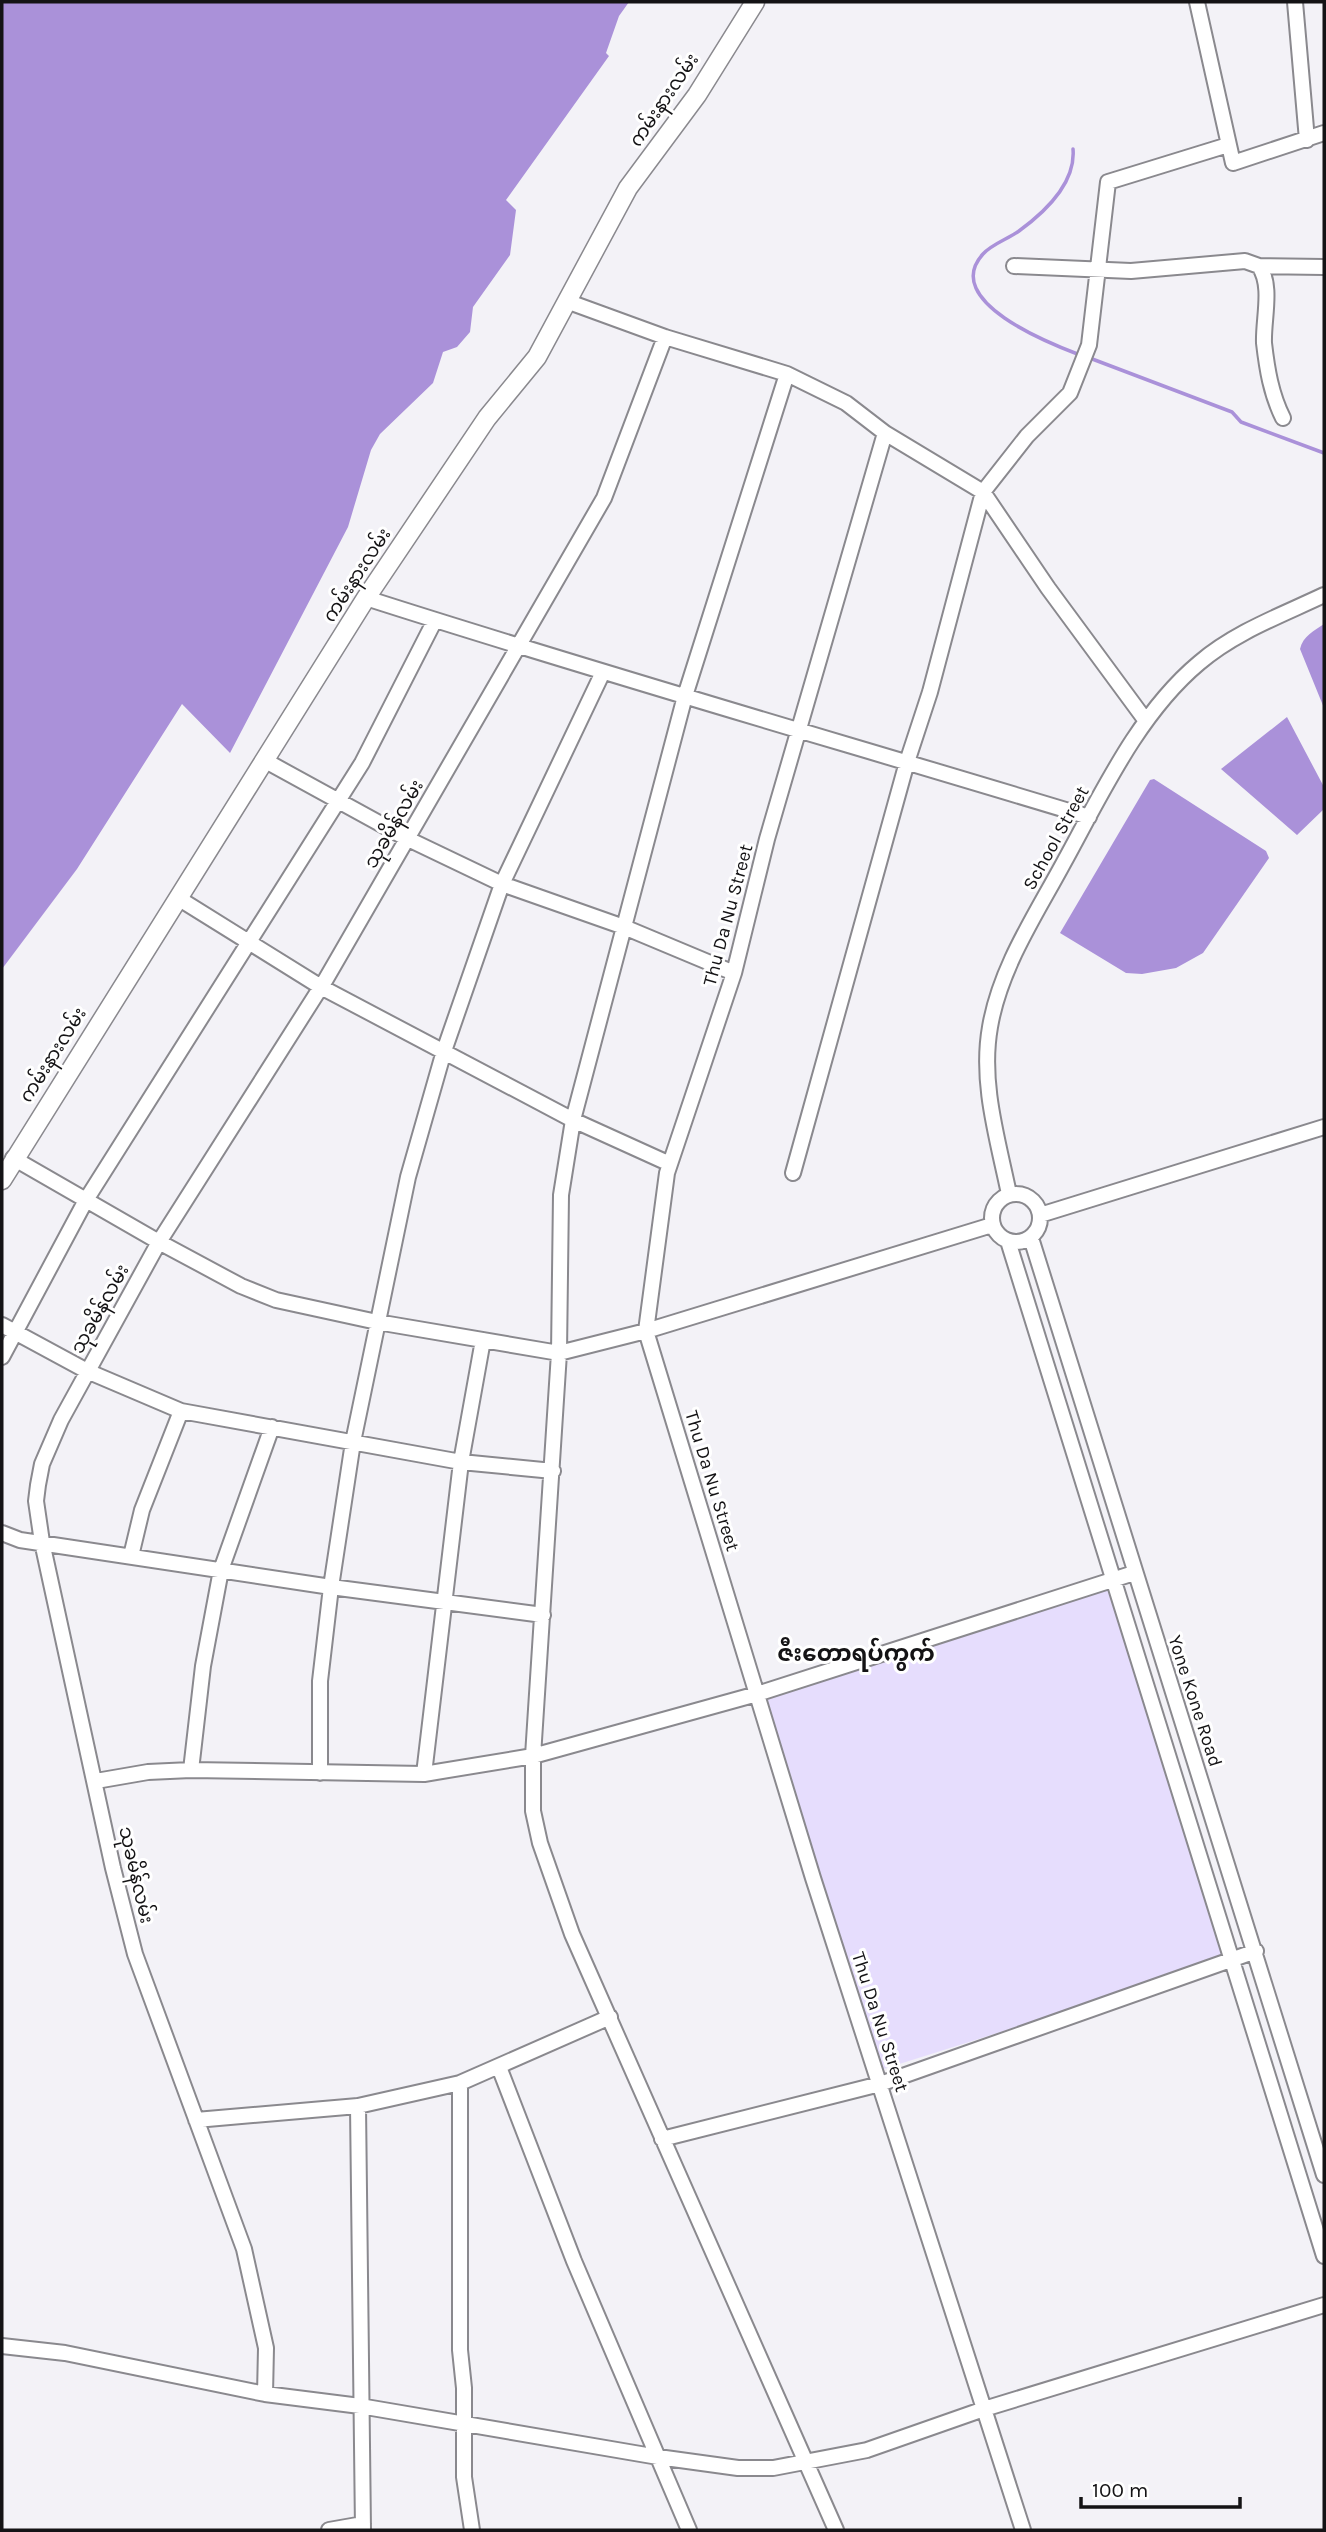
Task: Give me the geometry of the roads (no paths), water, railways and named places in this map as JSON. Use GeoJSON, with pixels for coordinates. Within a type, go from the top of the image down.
{"type":"FeatureCollection","features":[{"type":"Feature","properties":{"kind":"main road","name":"ကမ်းနားလမ်း"},"geometry":{"type":"LineString","coordinates":[[2,1180],[13,1158],[366,598],[487,418],[537,357],[628,188],[697,95],[755,2]]}},
{"type":"Feature","properties":{"kind":"street"},"geometry":{"type":"LineString","coordinates":[[1197,2],[1233,163],[1324,134]]}},
{"type":"Feature","properties":{"kind":"street"},"geometry":{"type":"LineString","coordinates":[[1295,2],[1307,140]]}},
{"type":"Feature","properties":{"kind":"street"},"geometry":{"type":"LineString","coordinates":[[793,1173],[907,762],[930,692],[983,492],[1027,436],[1070,393],[1089,345],[1108,182],[1228,145]]}},
{"type":"Feature","properties":{"kind":"street"},"geometry":{"type":"LineString","coordinates":[[1014,266],[1132,271],[1245,261],[1259,266],[1324,267]]}},
{"type":"Feature","properties":{"kind":"street"},"geometry":{"type":"LineString","coordinates":[[1259,266],[1265,281],[1264,341],[1270,384],[1283,418]]}},
{"type":"Feature","properties":{"kind":"street"},"geometry":{"type":"LineString","coordinates":[[569,302],[665,337],[787,374],[846,403],[885,433],[983,492],[1048,588],[1146,722]]}},
{"type":"Feature","properties":{"kind":"street","name":"သုခမိန်လမ်း"},"geometry":{"type":"LineString","coordinates":[[265,2394],[266,2348],[244,2249],[135,1954],[113,1868],[43,1542],[36,1501],[42,1464],[61,1420],[159,1242],[321,987],[604,498],[665,337]]}},
{"type":"Feature","properties":{"kind":"street"},"geometry":{"type":"LineString","coordinates":[[787,374],[685,696],[573,1121],[561,1195],[559,1353],[533,1756],[533,1811],[540,1843],[572,1934],[836,2530]]}},
{"type":"Feature","properties":{"kind":"street","name":"Thu Da Nu Street"},"geometry":{"type":"LineString","coordinates":[[885,433],[767,839],[734,973],[670,1164],[646,1331],[757,1694],[1023,2530]]}},
{"type":"Feature","properties":{"kind":"street","name":"School Street"},"geometry":{"type":"LineString","coordinates":[[1009,1194],[988,1088],[990,1028],[1004,976],[1089,817],[1146,722],[1196,666],[1213,652],[1324,595]]}},
{"type":"Feature","properties":{"kind":"street"},"geometry":{"type":"LineString","coordinates":[[366,598],[520,647],[800,728],[1089,817]]}},
{"type":"Feature","properties":{"kind":"street"},"geometry":{"type":"LineString","coordinates":[[2,1357],[8,1329],[86,1200],[250,943],[383,727],[435,620]]}},
{"type":"Feature","properties":{"kind":"street"},"geometry":{"type":"LineString","coordinates":[[320,1773],[320,1681],[331,1587],[353,1442],[408,1177],[444,1051],[502,884],[603,672]]}},
{"type":"Feature","properties":{"kind":"street"},"geometry":{"type":"LineString","coordinates":[[264,760],[408,839],[502,884],[624,927],[734,973]]}},
{"type":"Feature","properties":{"kind":"street"},"geometry":{"type":"LineString","coordinates":[[178,898],[321,987],[573,1121],[670,1164]]}},
{"type":"Feature","properties":{"kind":"street"},"geometry":{"type":"LineString","coordinates":[[1041,1215],[1324,1127]]}},
{"type":"Feature","properties":{"kind":"street"},"geometry":{"type":"LineString","coordinates":[[13,1158],[159,1242],[241,1286],[276,1300],[377,1322],[559,1353],[646,1331],[992,1225]]}},
{"type":"Feature","properties":{"kind":"street"},"geometry":{"type":"LineString","coordinates":[[1008,1241],[1031,1238],[1040,1224],[1038,1207],[1026,1195],[1009,1194],[996,1203],[992,1225],[996,1232],[1008,1241],[1324,2256]]}},
{"type":"Feature","properties":{"kind":"street","name":"Yone Kone Road"},"geometry":{"type":"LineString","coordinates":[[1031,1238],[1324,2175]]}},
{"type":"Feature","properties":{"kind":"street"},"geometry":{"type":"LineString","coordinates":[[8,1329],[88,1371],[181,1410],[461,1462],[552,1471]]}},
{"type":"Feature","properties":{"kind":"street"},"geometry":{"type":"LineString","coordinates":[[424,1774],[461,1462],[482,1340]]}},
{"type":"Feature","properties":{"kind":"street"},"geometry":{"type":"LineString","coordinates":[[1058,1401],[1079,1395]]}},
{"type":"Feature","properties":{"kind":"street"},"geometry":{"type":"LineString","coordinates":[[131,1556],[142,1510],[181,1410]]}},
{"type":"Feature","properties":{"kind":"street"},"geometry":{"type":"LineString","coordinates":[[191,1770],[202,1666],[221,1570],[272,1427]]}},
{"type":"Feature","properties":{"kind":"street"},"geometry":{"type":"LineString","coordinates":[[2,1533],[43,1542],[331,1587],[543,1615]]}},
{"type":"Feature","properties":{"kind":"street"},"geometry":{"type":"LineString","coordinates":[[96,1781],[148,1772],[191,1770],[424,1774],[533,1756],[757,1694],[1134,1573]]}},
{"type":"Feature","properties":{"kind":"street"},"geometry":{"type":"LineString","coordinates":[[662,2139],[880,2084],[1256,1951]]}},
{"type":"Feature","properties":{"kind":"street"},"geometry":{"type":"LineString","coordinates":[[196,2120],[358,2106],[460,2083],[610,2017]]}},
{"type":"Feature","properties":{"kind":"street"},"geometry":{"type":"LineString","coordinates":[[499,2067],[574,2261],[689,2530]]}},
{"type":"Feature","properties":{"kind":"street"},"geometry":{"type":"LineString","coordinates":[[460,2083],[460,2350],[464,2477],[472,2530]]}},
{"type":"Feature","properties":{"kind":"street"},"geometry":{"type":"LineString","coordinates":[[329,2530],[363,2527],[358,2106]]}},
{"type":"Feature","properties":{"kind":"street"},"geometry":{"type":"LineString","coordinates":[[1296,2166],[1320,2160]]}},
{"type":"Feature","properties":{"kind":"street"},"geometry":{"type":"LineString","coordinates":[[2,2346],[65,2353],[265,2394],[360,2406],[738,2468],[807,2463],[867,2451],[984,2409],[1324,2305]]}},
{"type":"Feature","properties":{"kind":"waterway"},"geometry":{"type":"LineString","coordinates":[[1073,149],[1073,162],[1057,196],[1015,234],[987,250],[974,271],[976,288],[987,304],[1004,318],[1025,331],[1080,355]]}},
{"type":"Feature","properties":{"kind":"waterway"},"geometry":{"type":"LineString","coordinates":[[1087,357],[1232,412],[1241,422],[1324,453]]}},
{"type":"Feature","properties":{"kind":"district","name":"ဇီးတောရပ်ကွက်"},"geometry":{"type":"Point","coordinates":[856,1653]}}]}
